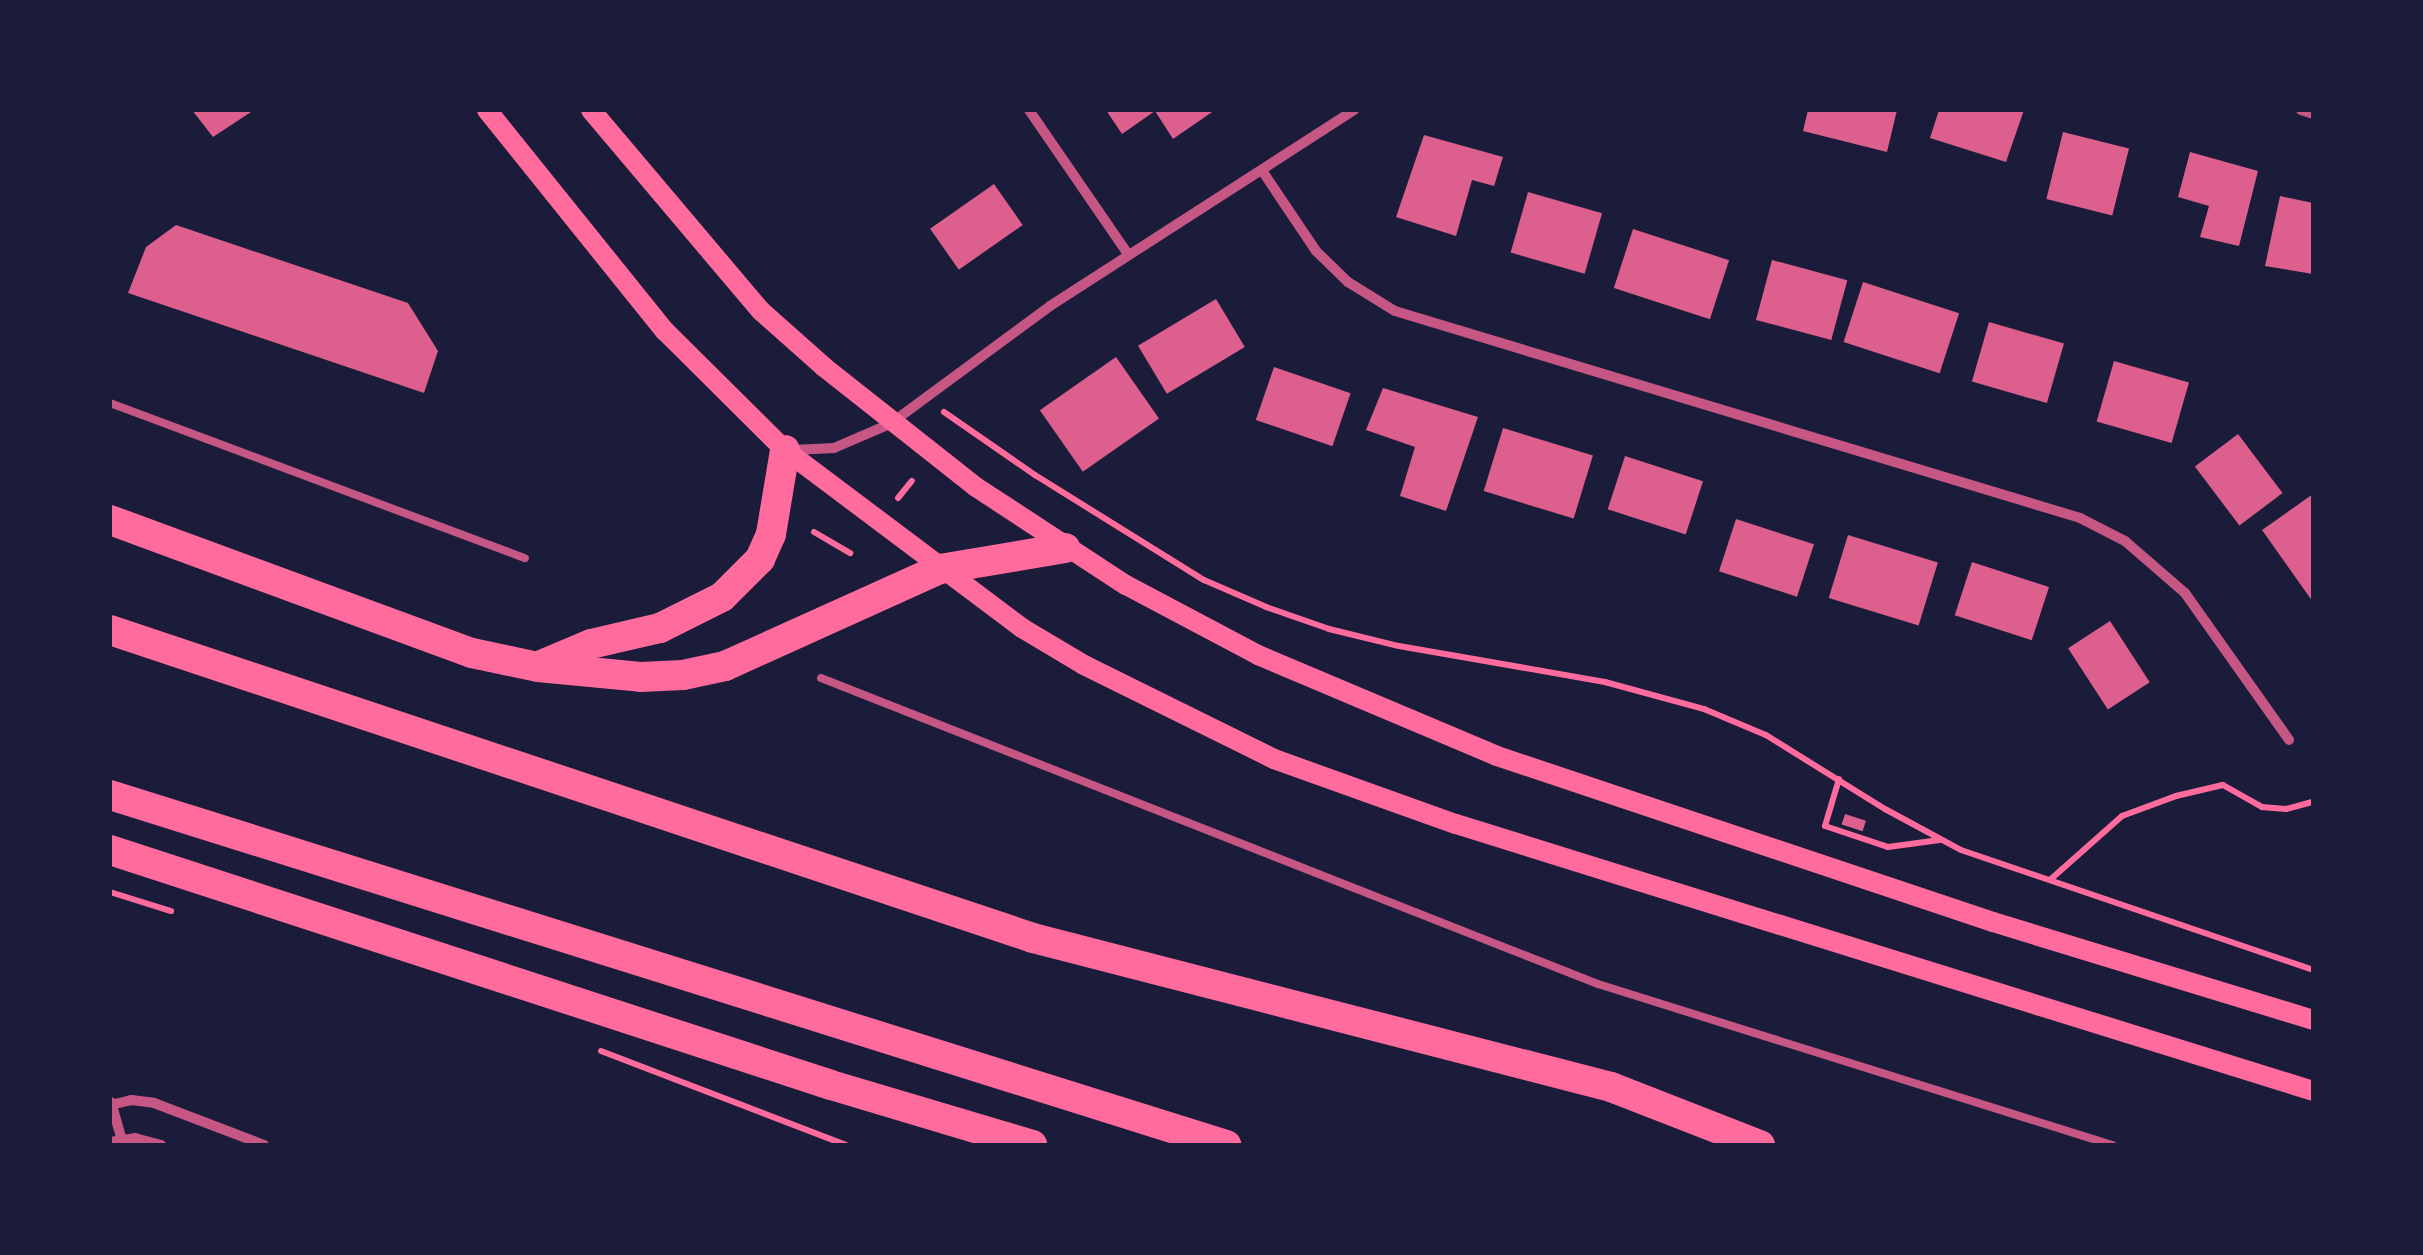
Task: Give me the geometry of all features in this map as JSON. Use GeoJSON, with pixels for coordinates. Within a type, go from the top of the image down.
{"type":"FeatureCollection","features":[{"type":"Feature","properties":{"kind":"highway"},"geometry":{"type":"LineString","coordinates":[[538,667],[590,644],[660,628],[722,597],[760,559],[772,534],[785,450]]}},
{"type":"Feature","properties":{"kind":"highway"},"geometry":{"type":"LineString","coordinates":[[110,520],[441,642],[538,667],[641,677],[683,675],[724,666],[940,569],[1065,548]]}},
{"type":"Feature","properties":{"kind":"highway"},"geometry":{"type":"LineString","coordinates":[[110,630],[1033,938],[1611,1087],[1760,1145]]}},
{"type":"Feature","properties":{"kind":"highway"},"geometry":{"type":"LineString","coordinates":[[110,795],[1226,1145]]}},
{"type":"Feature","properties":{"kind":"highway"},"geometry":{"type":"LineString","coordinates":[[110,850],[831,1084],[1032,1145]]}},
{"type":"Feature","properties":{"kind":"main road"},"geometry":{"type":"LineString","coordinates":[[487,110],[665,331],[785,450],[1022,628],[1084,664],[1274,759],[1456,824],[2313,1091]]}},
{"type":"Feature","properties":{"kind":"main road"},"geometry":{"type":"LineString","coordinates":[[591,110],[761,311],[890,424],[1065,548],[1258,655],[1498,756],[1993,922],[2313,1020]]}},
{"type":"Feature","properties":{"kind":"street"},"geometry":{"type":"LineString","coordinates":[[1029,110],[1128,254]]}},
{"type":"Feature","properties":{"kind":"street"},"geometry":{"type":"LineString","coordinates":[[785,450],[834,448],[890,424],[1128,254],[1263,172],[1354,110]]}},
{"type":"Feature","properties":{"kind":"street"},"geometry":{"type":"LineString","coordinates":[[2301,110],[2313,114]]}},
{"type":"Feature","properties":{"kind":"street"},"geometry":{"type":"LineString","coordinates":[[1263,172],[1316,251],[1348,282],[1395,311],[2080,518],[2125,541],[2184,593],[2289,740]]}},
{"type":"Feature","properties":{"kind":"street"},"geometry":{"type":"LineString","coordinates":[[160,1145],[115,1140],[112,1103],[154,1103],[264,1145]]}},
{"type":"Feature","properties":{"kind":"lane"},"geometry":{"type":"LineString","coordinates":[[110,403],[526,558]]}},
{"type":"Feature","properties":{"kind":"lane"},"geometry":{"type":"LineString","coordinates":[[821,678],[1598,984],[2112,1145]]}},
{"type":"Feature","properties":{"kind":"path"},"geometry":{"type":"LineString","coordinates":[[938,408],[1035,475],[1204,580],[1266,607],[1329,629],[1400,646],[1653,693],[1766,735],[1942,840],[2313,970]]}},
{"type":"Feature","properties":{"kind":"path"},"geometry":{"type":"LineString","coordinates":[[897,499],[912,480]]}},
{"type":"Feature","properties":{"kind":"path"},"geometry":{"type":"LineString","coordinates":[[814,532],[850,553]]}},
{"type":"Feature","properties":{"kind":"path"},"geometry":{"type":"LineString","coordinates":[[1838,778],[1824,826],[1888,847],[1942,840]]}},
{"type":"Feature","properties":{"kind":"path"},"geometry":{"type":"LineString","coordinates":[[2051,879],[2122,816],[2176,796],[2224,786],[2262,807],[2286,809],[2313,802]]}},
{"type":"Feature","properties":{"kind":"path"},"geometry":{"type":"LineString","coordinates":[[110,892],[184,914]]}},
{"type":"Feature","properties":{"kind":"path"},"geometry":{"type":"LineString","coordinates":[[589,1046],[846,1145]]}},
{"type":"Feature","properties":{"kind":"building"},"geometry":{"type":"Polygon","coordinates":[[[192,110],[254,110],[213,137],[192,110]]]}},
{"type":"Feature","properties":{"kind":"building"},"geometry":{"type":"Polygon","coordinates":[[[1106,110],[1215,110],[1173,139],[1155,111],[1122,134],[1106,110]]]}},
{"type":"Feature","properties":{"kind":"building"},"geometry":{"type":"Polygon","coordinates":[[[1808,110],[1897,110],[1887,152],[1803,131],[1808,110]]]}},
{"type":"Feature","properties":{"kind":"building"},"geometry":{"type":"Polygon","coordinates":[[[1939,110],[2024,110],[2006,162],[1930,138],[1939,110]]]}},
{"type":"Feature","properties":{"kind":"building"},"geometry":{"type":"Polygon","coordinates":[[[2063,132],[2129,148],[2112,215],[2046,199],[2063,132]]]}},
{"type":"Feature","properties":{"kind":"building"},"geometry":{"type":"Polygon","coordinates":[[[1424,135],[1503,157],[1494,186],[1472,180],[1456,236],[1396,217],[1424,135]]]}},
{"type":"Feature","properties":{"kind":"building"},"geometry":{"type":"Polygon","coordinates":[[[2190,152],[2258,171],[2239,246],[2200,237],[2209,206],[2178,197],[2190,152]]]}},
{"type":"Feature","properties":{"kind":"building"},"geometry":{"type":"Polygon","coordinates":[[[994,184],[1023,225],[959,270],[930,229],[994,184]]]}},
{"type":"Feature","properties":{"kind":"building"},"geometry":{"type":"Polygon","coordinates":[[[1528,192],[1602,213],[1585,274],[1511,253],[1528,192]]]}},
{"type":"Feature","properties":{"kind":"building"},"geometry":{"type":"Polygon","coordinates":[[[2280,196],[2313,203],[2313,274],[2265,266],[2280,196]]]}},
{"type":"Feature","properties":{"kind":"building"},"geometry":{"type":"Polygon","coordinates":[[[176,225],[408,303],[438,351],[424,393],[128,293],[146,247],[176,225]]]}},
{"type":"Feature","properties":{"kind":"building"},"geometry":{"type":"Polygon","coordinates":[[[1633,229],[1729,260],[1710,319],[1614,288],[1633,229]]]}},
{"type":"Feature","properties":{"kind":"building"},"geometry":{"type":"Polygon","coordinates":[[[1772,260],[1847,280],[1831,340],[1756,320],[1772,260]]]}},
{"type":"Feature","properties":{"kind":"building"},"geometry":{"type":"Polygon","coordinates":[[[1863,282],[1959,313],[1940,373],[1844,342],[1863,282]]]}},
{"type":"Feature","properties":{"kind":"building"},"geometry":{"type":"Polygon","coordinates":[[[1216,299],[1245,347],[1167,394],[1138,346],[1216,299]]]}},
{"type":"Feature","properties":{"kind":"building"},"geometry":{"type":"Polygon","coordinates":[[[1989,322],[2064,343],[2047,403],[1972,382],[1989,322]]]}},
{"type":"Feature","properties":{"kind":"building"},"geometry":{"type":"Polygon","coordinates":[[[1116,357],[1159,418],[1083,472],[1040,410],[1116,357]]]}},
{"type":"Feature","properties":{"kind":"building"},"geometry":{"type":"Polygon","coordinates":[[[2114,361],[2189,382],[2172,443],[2097,422],[2114,361]]]}},
{"type":"Feature","properties":{"kind":"building"},"geometry":{"type":"Polygon","coordinates":[[[1274,367],[1351,393],[1332,446],[1256,420],[1274,367]]]}},
{"type":"Feature","properties":{"kind":"building"},"geometry":{"type":"Polygon","coordinates":[[[1383,388],[1478,417],[1446,511],[1400,496],[1415,447],[1366,430],[1383,388]]]}},
{"type":"Feature","properties":{"kind":"building"},"geometry":{"type":"Polygon","coordinates":[[[1503,428],[1593,455],[1574,519],[1484,491],[1503,428]]]}},
{"type":"Feature","properties":{"kind":"building"},"geometry":{"type":"Polygon","coordinates":[[[2238,434],[2283,493],[2239,526],[2195,466],[2238,434]]]}},
{"type":"Feature","properties":{"kind":"building"},"geometry":{"type":"Polygon","coordinates":[[[1625,456],[1703,481],[1686,535],[1608,509],[1625,456]]]}},
{"type":"Feature","properties":{"kind":"building"},"geometry":{"type":"Polygon","coordinates":[[[2313,494],[2313,602],[2262,530],[2313,494]]]}},
{"type":"Feature","properties":{"kind":"building"},"geometry":{"type":"Polygon","coordinates":[[[1736,519],[1814,544],[1797,597],[1719,571],[1736,519]]]}},
{"type":"Feature","properties":{"kind":"building"},"geometry":{"type":"Polygon","coordinates":[[[1848,535],[1938,562],[1919,626],[1829,598],[1848,535]]]}},
{"type":"Feature","properties":{"kind":"building"},"geometry":{"type":"Polygon","coordinates":[[[1972,562],[2049,587],[2032,640],[1955,615],[1972,562]]]}},
{"type":"Feature","properties":{"kind":"building"},"geometry":{"type":"Polygon","coordinates":[[[2110,621],[2150,682],[2108,709],[2068,648],[2110,621]]]}},
{"type":"Feature","properties":{"kind":"building"},"geometry":{"type":"Polygon","coordinates":[[[1845,814],[1866,821],[1863,831],[1842,824],[1845,814]]]}}]}
